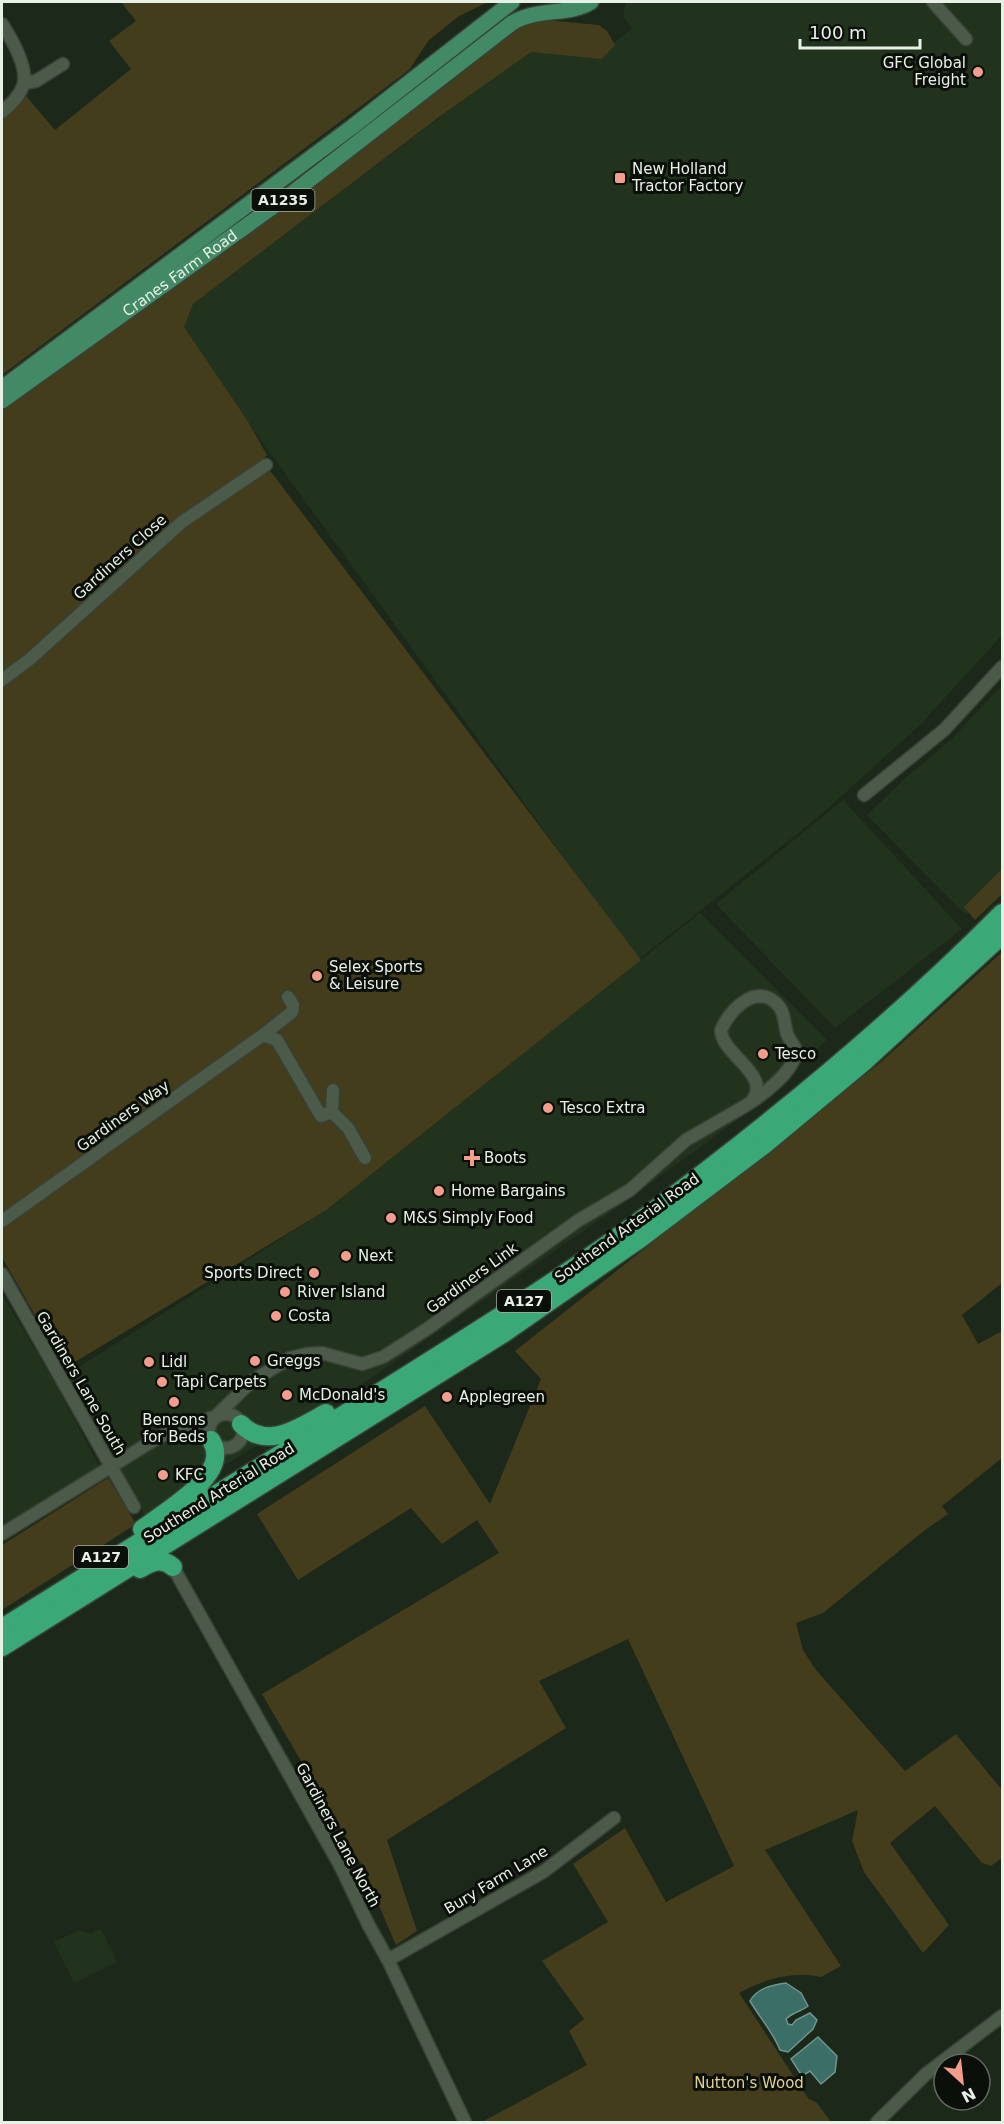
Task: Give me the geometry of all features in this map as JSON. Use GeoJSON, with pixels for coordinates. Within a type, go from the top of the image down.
{"type":"FeatureCollection","features":[{"type":"Feature","properties":{"kind":"highway","name":"Southend Arterial Road"},"geometry":{"type":"LineString","coordinates":[[2,1626],[520,1304],[632,1226],[754,1134],[865,1042],[923,990],[1002,913]]}},
{"type":"Feature","properties":{"kind":"highway","name":"Southend Arterial Road"},"geometry":{"type":"LineString","coordinates":[[2,1648],[504,1333],[641,1238],[764,1145],[865,1061],[1002,936]]}},
{"type":"Feature","properties":{"kind":"highway","name":"A127"},"geometry":{"type":"LineString","coordinates":[[241,1424],[246,1430],[260,1436],[275,1436],[294,1430],[520,1304]]}},
{"type":"Feature","properties":{"kind":"highway","name":"A127"},"geometry":{"type":"LineString","coordinates":[[2,1626],[141,1530],[191,1491],[205,1477],[214,1462],[215,1451],[211,1440]]}},
{"type":"Feature","properties":{"kind":"highway","name":"A127"},"geometry":{"type":"LineString","coordinates":[[173,1567],[172,1555],[179,1545],[308,1455]]}},
{"type":"Feature","properties":{"kind":"highway","name":"A127"},"geometry":{"type":"LineString","coordinates":[[2,1648],[150,1562],[165,1562],[173,1567]]}},
{"type":"Feature","properties":{"kind":"main road","name":"Cranes Farm Road"},"geometry":{"type":"LineString","coordinates":[[2,388],[333,141],[512,2]]}},
{"type":"Feature","properties":{"kind":"main road"},"geometry":{"type":"LineString","coordinates":[[544,2],[566,9]]}},
{"type":"Feature","properties":{"kind":"main road","name":"Cranes Farm Road"},"geometry":{"type":"LineString","coordinates":[[2,401],[295,191],[512,23],[536,13],[575,8],[591,2]]}},
{"type":"Feature","properties":{"kind":"street"},"geometry":{"type":"LineString","coordinates":[[933,2],[966,39]]}},
{"type":"Feature","properties":{"kind":"street"},"geometry":{"type":"LineString","coordinates":[[2,24],[21,63],[24,83],[12,102],[2,112]]}},
{"type":"Feature","properties":{"kind":"street"},"geometry":{"type":"LineString","coordinates":[[24,83],[36,81],[63,64]]}},
{"type":"Feature","properties":{"kind":"street","name":"Gardiners Close"},"geometry":{"type":"LineString","coordinates":[[2,680],[30,659],[182,522],[266,465]]}},
{"type":"Feature","properties":{"kind":"street"},"geometry":{"type":"LineString","coordinates":[[864,795],[944,730],[1002,667]]}},
{"type":"Feature","properties":{"kind":"street","name":"Gardiners Way"},"geometry":{"type":"LineString","coordinates":[[2,1221],[263,1035],[292,1012],[293,1005],[288,997]]}},
{"type":"Feature","properties":{"kind":"street","name":"Gardiners Link"},"geometry":{"type":"LineString","coordinates":[[216,1416],[252,1381],[270,1368],[298,1355],[322,1353],[362,1364],[371,1363],[383,1357],[427,1329],[579,1220],[630,1190],[686,1140],[751,1102],[777,1080],[796,1055],[781,1009],[776,1003],[765,998],[752,998],[737,1005],[721,1030],[725,1042],[756,1082],[756,1093],[751,1102]]}},
{"type":"Feature","properties":{"kind":"street"},"geometry":{"type":"LineString","coordinates":[[263,1035],[277,1040],[321,1116],[332,1112]]}},
{"type":"Feature","properties":{"kind":"street"},"geometry":{"type":"LineString","coordinates":[[333,1090],[332,1112],[348,1128],[365,1158]]}},
{"type":"Feature","properties":{"kind":"street","name":"Gardiners Lane South"},"geometry":{"type":"LineString","coordinates":[[2,1274],[134,1507]]}},
{"type":"Feature","properties":{"kind":"street","name":"Gardiners Link"},"geometry":{"type":"LineString","coordinates":[[241,1424],[237,1413],[239,1400],[252,1381]]}},
{"type":"Feature","properties":{"kind":"street"},"geometry":{"type":"LineString","coordinates":[[2,1534],[110,1465],[176,1430],[225,1413],[230,1414],[241,1424],[241,1438],[234,1446],[225,1448],[199,1430],[176,1430]]}},
{"type":"Feature","properties":{"kind":"street"},"geometry":{"type":"LineString","coordinates":[[211,1440],[209,1428],[216,1416]]}},
{"type":"Feature","properties":{"kind":"street","name":"Gardiners Lane North"},"geometry":{"type":"LineString","coordinates":[[173,1567],[335,1857],[388,1960],[465,2122]]}},
{"type":"Feature","properties":{"kind":"street","name":"Bury Farm Lane"},"geometry":{"type":"LineString","coordinates":[[388,1960],[543,1872],[614,1818]]}},
{"type":"Feature","properties":{"kind":"street"},"geometry":{"type":"LineString","coordinates":[[877,2122],[926,2074],[1002,2016]]}},
{"type":"Feature","properties":{"kind":"shaded area","name":"New Holland Tractor Factory"},"geometry":{"type":"Polygon","coordinates":[[[626,2],[1002,2],[1002,635],[920,725],[816,819],[638,960],[173,319],[534,46],[597,55],[632,29],[623,16],[626,2]]]}},
{"type":"Feature","properties":{"kind":"shaded area"},"geometry":{"type":"Polygon","coordinates":[[[1002,685],[1002,879],[966,915],[867,815],[909,775],[952,739],[1002,685]]]}},
{"type":"Feature","properties":{"kind":"shaded area"},"geometry":{"type":"Polygon","coordinates":[[[843,800],[962,929],[835,1028],[716,904],[843,800]]]}},
{"type":"Feature","properties":{"kind":"shaded area"},"geometry":{"type":"Polygon","coordinates":[[[700,913],[827,1040],[748,1112],[621,1205],[361,1385],[204,1477],[146,1517],[68,1374],[325,1211],[700,913]]]}},
{"type":"Feature","properties":{"kind":"shaded area"},"geometry":{"type":"Polygon","coordinates":[[[2,1294],[54,1381],[99,1466],[2,1527],[2,1294]]]}},
{"type":"Feature","properties":{"kind":"shaded area"},"geometry":{"type":"Polygon","coordinates":[[[101,1929],[117,1962],[74,1983],[54,1942],[79,1930],[91,1934],[101,1929]]]}},
{"type":"Feature","properties":{"kind":"green space"},"geometry":{"type":"Polygon","coordinates":[[[121,2],[488,2],[459,16],[429,40],[409,70],[2,375],[2,121],[26,96],[55,130],[131,69],[109,41],[136,21],[121,2]]]}},
{"type":"Feature","properties":{"kind":"green space"},"geometry":{"type":"Polygon","coordinates":[[[545,20],[599,25],[607,31],[615,45],[602,59],[531,52],[439,117],[193,304],[184,327],[247,420],[267,455],[262,460],[641,960],[325,1211],[65,1368],[2,1257],[2,410],[212,260],[521,27],[545,20]]]}},
{"type":"Feature","properties":{"kind":"green space"},"geometry":{"type":"Polygon","coordinates":[[[1002,869],[1002,894],[975,920],[964,907],[1002,869]]]}},
{"type":"Feature","properties":{"kind":"green space","name":"Nutton's Wood"},"geometry":{"type":"Polygon","coordinates":[[[1002,952],[1002,1283],[962,1315],[978,1344],[1002,1331],[1002,1458],[942,1506],[948,1514],[823,1613],[796,1623],[803,1650],[816,1670],[905,1771],[956,1734],[1002,1790],[1002,1858],[991,1866],[982,1863],[935,1806],[890,1843],[949,1925],[923,1953],[864,1872],[852,1841],[858,1810],[765,1850],[841,1966],[821,1977],[789,1976],[759,1984],[739,1993],[808,2098],[817,2103],[831,2122],[482,2122],[587,2065],[569,2031],[584,2019],[542,1961],[608,1922],[573,1864],[625,1828],[666,1902],[734,1866],[628,1639],[539,1681],[566,1728],[387,1840],[417,1931],[396,1945],[360,1862],[262,1694],[499,1553],[477,1520],[442,1544],[411,1508],[298,1580],[257,1514],[425,1406],[490,1504],[541,1379],[515,1351],[880,1063],[1002,952]]]}},
{"type":"Feature","properties":{"kind":"green space"},"geometry":{"type":"Polygon","coordinates":[[[108,1478],[136,1524],[2,1610],[2,1545],[108,1478]]]}},
{"type":"Feature","properties":{"kind":"water"},"geometry":{"type":"Polygon","coordinates":[[[786,1983],[801,1993],[808,2006],[788,2017],[786,2019],[788,2024],[792,2025],[796,2020],[810,2013],[817,2020],[813,2029],[788,2052],[780,2050],[750,2001],[761,1990],[786,1983]]]}},
{"type":"Feature","properties":{"kind":"water"},"geometry":{"type":"Polygon","coordinates":[[[818,2037],[837,2056],[835,2072],[821,2084],[810,2071],[802,2076],[791,2059],[818,2037]]]}},
{"type":"Feature","properties":{"kind":"place","name":"GFC Global Freight"},"geometry":{"type":"Point","coordinates":[978,72]}},
{"type":"Feature","properties":{"kind":"place","name":"New Holland Tractor Factory"},"geometry":{"type":"Point","coordinates":[620,178]}},
{"type":"Feature","properties":{"kind":"place","name":"Selex Sports & Leisure"},"geometry":{"type":"Point","coordinates":[317,976]}},
{"type":"Feature","properties":{"kind":"place","name":"Tesco"},"geometry":{"type":"Point","coordinates":[763,1054]}},
{"type":"Feature","properties":{"kind":"place","name":"Tesco Extra"},"geometry":{"type":"Point","coordinates":[548,1108]}},
{"type":"Feature","properties":{"kind":"place","name":"Boots"},"geometry":{"type":"Point","coordinates":[472,1158]}},
{"type":"Feature","properties":{"kind":"place","name":"Home Bargains"},"geometry":{"type":"Point","coordinates":[439,1191]}},
{"type":"Feature","properties":{"kind":"place","name":"M&S Simply Food"},"geometry":{"type":"Point","coordinates":[391,1218]}},
{"type":"Feature","properties":{"kind":"place","name":"Next"},"geometry":{"type":"Point","coordinates":[346,1256]}},
{"type":"Feature","properties":{"kind":"place","name":"Sports Direct"},"geometry":{"type":"Point","coordinates":[314,1273]}},
{"type":"Feature","properties":{"kind":"place","name":"River Island"},"geometry":{"type":"Point","coordinates":[285,1292]}},
{"type":"Feature","properties":{"kind":"place","name":"Costa"},"geometry":{"type":"Point","coordinates":[276,1316]}},
{"type":"Feature","properties":{"kind":"place","name":"Greggs"},"geometry":{"type":"Point","coordinates":[255,1361]}},
{"type":"Feature","properties":{"kind":"place","name":"Lidl"},"geometry":{"type":"Point","coordinates":[149,1362]}},
{"type":"Feature","properties":{"kind":"place","name":"Tapi Carpets"},"geometry":{"type":"Point","coordinates":[162,1382]}},
{"type":"Feature","properties":{"kind":"place","name":"McDonald's"},"geometry":{"type":"Point","coordinates":[287,1395]}},
{"type":"Feature","properties":{"kind":"place","name":"Applegreen"},"geometry":{"type":"Point","coordinates":[447,1397]}},
{"type":"Feature","properties":{"kind":"place","name":"Bensons for Beds"},"geometry":{"type":"Point","coordinates":[174,1402]}},
{"type":"Feature","properties":{"kind":"place","name":"KFC"},"geometry":{"type":"Point","coordinates":[163,1475]}}]}
